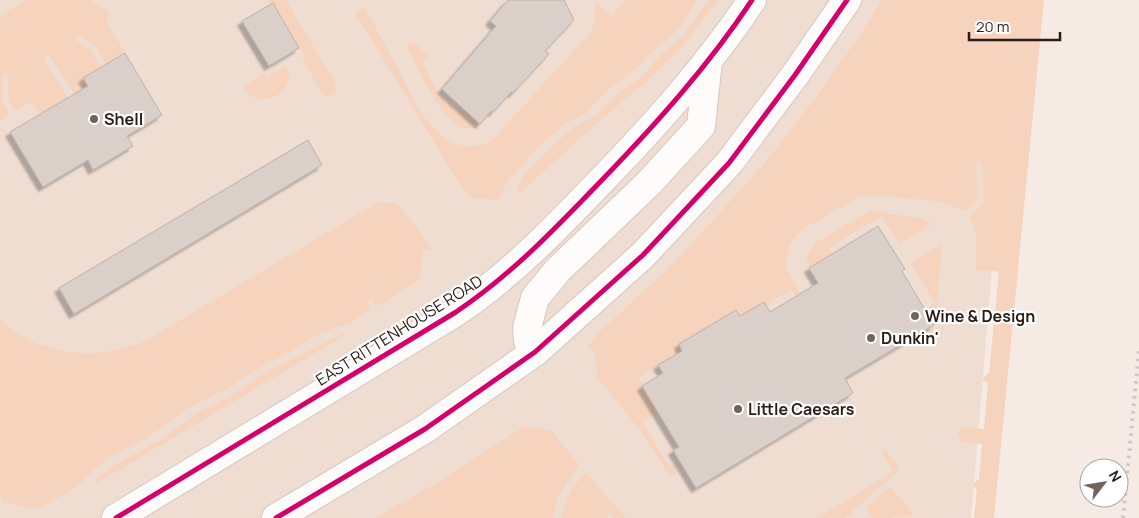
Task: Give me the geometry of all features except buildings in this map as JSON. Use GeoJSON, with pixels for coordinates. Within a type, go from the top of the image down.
{"type":"FeatureCollection","features":[{"type":"Feature","properties":{"kind":"main road","name":"EAST RITTENHOUSE ROAD"},"geometry":{"type":"LineString","coordinates":[[116,518],[456,312],[484,293],[546,239],[638,142],[733,29],[752,0]]}},
{"type":"Feature","properties":{"kind":"main road"},"geometry":{"type":"LineString","coordinates":[[276,518],[425,429],[535,352],[643,255],[729,163],[796,75],[847,0]]}},
{"type":"Feature","properties":{"kind":"main road"},"geometry":{"type":"LineString","coordinates":[[535,352],[528,340],[527,328],[535,298],[558,270],[649,183],[700,126],[708,60]]}},
{"type":"Feature","properties":{"kind":"shaded area"},"geometry":{"type":"Polygon","coordinates":[[[0,0],[885,0],[1010,51],[971,518],[0,518],[0,0]]]}},
{"type":"Feature","properties":{"kind":"shaded area"},"geometry":{"type":"Polygon","coordinates":[[[26,0],[88,0],[110,12],[106,21],[125,53],[106,65],[95,45],[78,35],[75,40],[91,50],[101,68],[84,78],[87,86],[74,94],[49,55],[43,59],[68,98],[39,115],[31,102],[15,111],[9,101],[7,74],[2,74],[3,103],[10,114],[0,120],[0,16],[26,0]]]}},
{"type":"Feature","properties":{"kind":"shaded area"},"geometry":{"type":"Polygon","coordinates":[[[267,0],[286,0],[333,79],[336,90],[331,95],[323,94],[302,59],[305,57],[300,48],[297,50],[267,0]]]}},
{"type":"Feature","properties":{"kind":"shaded area"},"geometry":{"type":"Polygon","coordinates":[[[625,0],[697,0],[681,27],[653,51],[637,68],[609,89],[585,114],[564,124],[538,148],[510,178],[497,200],[470,197],[462,188],[355,13],[364,7],[418,107],[433,127],[440,134],[458,144],[476,146],[486,143],[495,137],[590,33],[596,19],[595,3],[612,15],[625,0]]]}},
{"type":"Feature","properties":{"kind":"shaded area"},"geometry":{"type":"Polygon","coordinates":[[[709,0],[718,0],[684,45],[647,81],[597,123],[519,194],[517,185],[526,172],[570,130],[595,116],[618,93],[639,79],[660,56],[682,37],[709,0]]]}},
{"type":"Feature","properties":{"kind":"shaded area"},"geometry":{"type":"Polygon","coordinates":[[[882,0],[1044,0],[994,518],[974,518],[977,491],[973,484],[979,479],[982,444],[962,442],[957,434],[964,427],[984,429],[988,383],[982,379],[989,373],[999,272],[975,269],[976,235],[969,216],[985,202],[982,162],[975,163],[978,201],[963,211],[935,201],[874,195],[861,196],[803,229],[793,239],[788,248],[786,266],[791,278],[819,324],[814,327],[791,289],[766,305],[764,302],[740,316],[736,310],[679,344],[682,351],[638,378],[658,412],[642,422],[669,466],[673,464],[678,472],[670,477],[641,431],[597,377],[595,352],[587,348],[596,335],[659,277],[692,243],[764,164],[811,104],[858,38],[882,0]]]}},
{"type":"Feature","properties":{"kind":"shaded area"},"geometry":{"type":"Polygon","coordinates":[[[412,42],[429,57],[423,63],[438,93],[458,112],[462,108],[480,124],[469,129],[458,125],[447,115],[427,86],[407,48],[409,43],[412,42]]]}},
{"type":"Feature","properties":{"kind":"shaded area"},"geometry":{"type":"Polygon","coordinates":[[[285,66],[289,73],[289,80],[287,86],[277,96],[262,99],[255,98],[243,87],[265,73],[268,77],[285,66]]]}},
{"type":"Feature","properties":{"kind":"shaded area"},"geometry":{"type":"Polygon","coordinates":[[[382,202],[394,203],[402,208],[432,248],[423,251],[419,280],[377,306],[371,299],[366,302],[371,310],[353,321],[318,335],[256,369],[225,390],[188,408],[146,439],[113,455],[81,483],[43,507],[33,509],[3,501],[0,493],[0,319],[16,332],[34,342],[53,349],[93,353],[113,351],[133,345],[152,337],[375,204],[382,202]]]}},
{"type":"Feature","properties":{"kind":"shaded area"},"geometry":{"type":"Polygon","coordinates":[[[870,211],[922,218],[932,224],[900,244],[882,216],[828,248],[832,254],[809,268],[807,267],[807,257],[815,243],[870,211]]]}},
{"type":"Feature","properties":{"kind":"shaded area"},"geometry":{"type":"Polygon","coordinates":[[[942,244],[934,336],[919,344],[914,337],[934,325],[925,310],[935,303],[911,263],[942,244]]]}},
{"type":"Feature","properties":{"kind":"shaded area"},"geometry":{"type":"Polygon","coordinates":[[[344,333],[347,334],[96,484],[97,479],[114,465],[159,441],[198,412],[224,400],[266,372],[344,333]]]}},
{"type":"Feature","properties":{"kind":"shaded area"},"geometry":{"type":"Polygon","coordinates":[[[525,426],[552,431],[579,464],[558,497],[553,518],[375,518],[440,481],[525,426]]]}},
{"type":"Feature","properties":{"kind":"shaded area"},"geometry":{"type":"Polygon","coordinates":[[[886,450],[900,469],[845,518],[817,518],[893,472],[882,452],[886,450]]]}},
{"type":"Feature","properties":{"kind":"shaded area"},"geometry":{"type":"Polygon","coordinates":[[[585,472],[626,518],[613,518],[613,515],[608,514],[607,518],[561,518],[570,492],[585,472]]]}},
{"type":"Feature","properties":{"kind":"shaded area"},"geometry":{"type":"Polygon","coordinates":[[[891,487],[911,511],[912,517],[873,518],[866,507],[891,487]]]}},
{"type":"Feature","properties":{"kind":"railway"},"geometry":{"type":"LineString","coordinates":[[1123,518],[1139,350]]}},
{"type":"Feature","properties":{"kind":"cycle path"},"geometry":{"type":"LineString","coordinates":[[116,518],[456,312],[496,283],[550,233],[642,137],[700,71],[752,0]]}},
{"type":"Feature","properties":{"kind":"cycle path"},"geometry":{"type":"LineString","coordinates":[[276,518],[425,429],[535,352],[643,255],[729,163],[795,75],[847,0]]}},
{"type":"Feature","properties":{"kind":"place","name":"Shell"},"geometry":{"type":"Point","coordinates":[94,119]}},
{"type":"Feature","properties":{"kind":"place","name":"Wine & Design"},"geometry":{"type":"Point","coordinates":[915,316]}},
{"type":"Feature","properties":{"kind":"place","name":"Dunkin'"},"geometry":{"type":"Point","coordinates":[871,338]}},
{"type":"Feature","properties":{"kind":"place","name":"Little Caesars"},"geometry":{"type":"Point","coordinates":[738,409]}}]}
